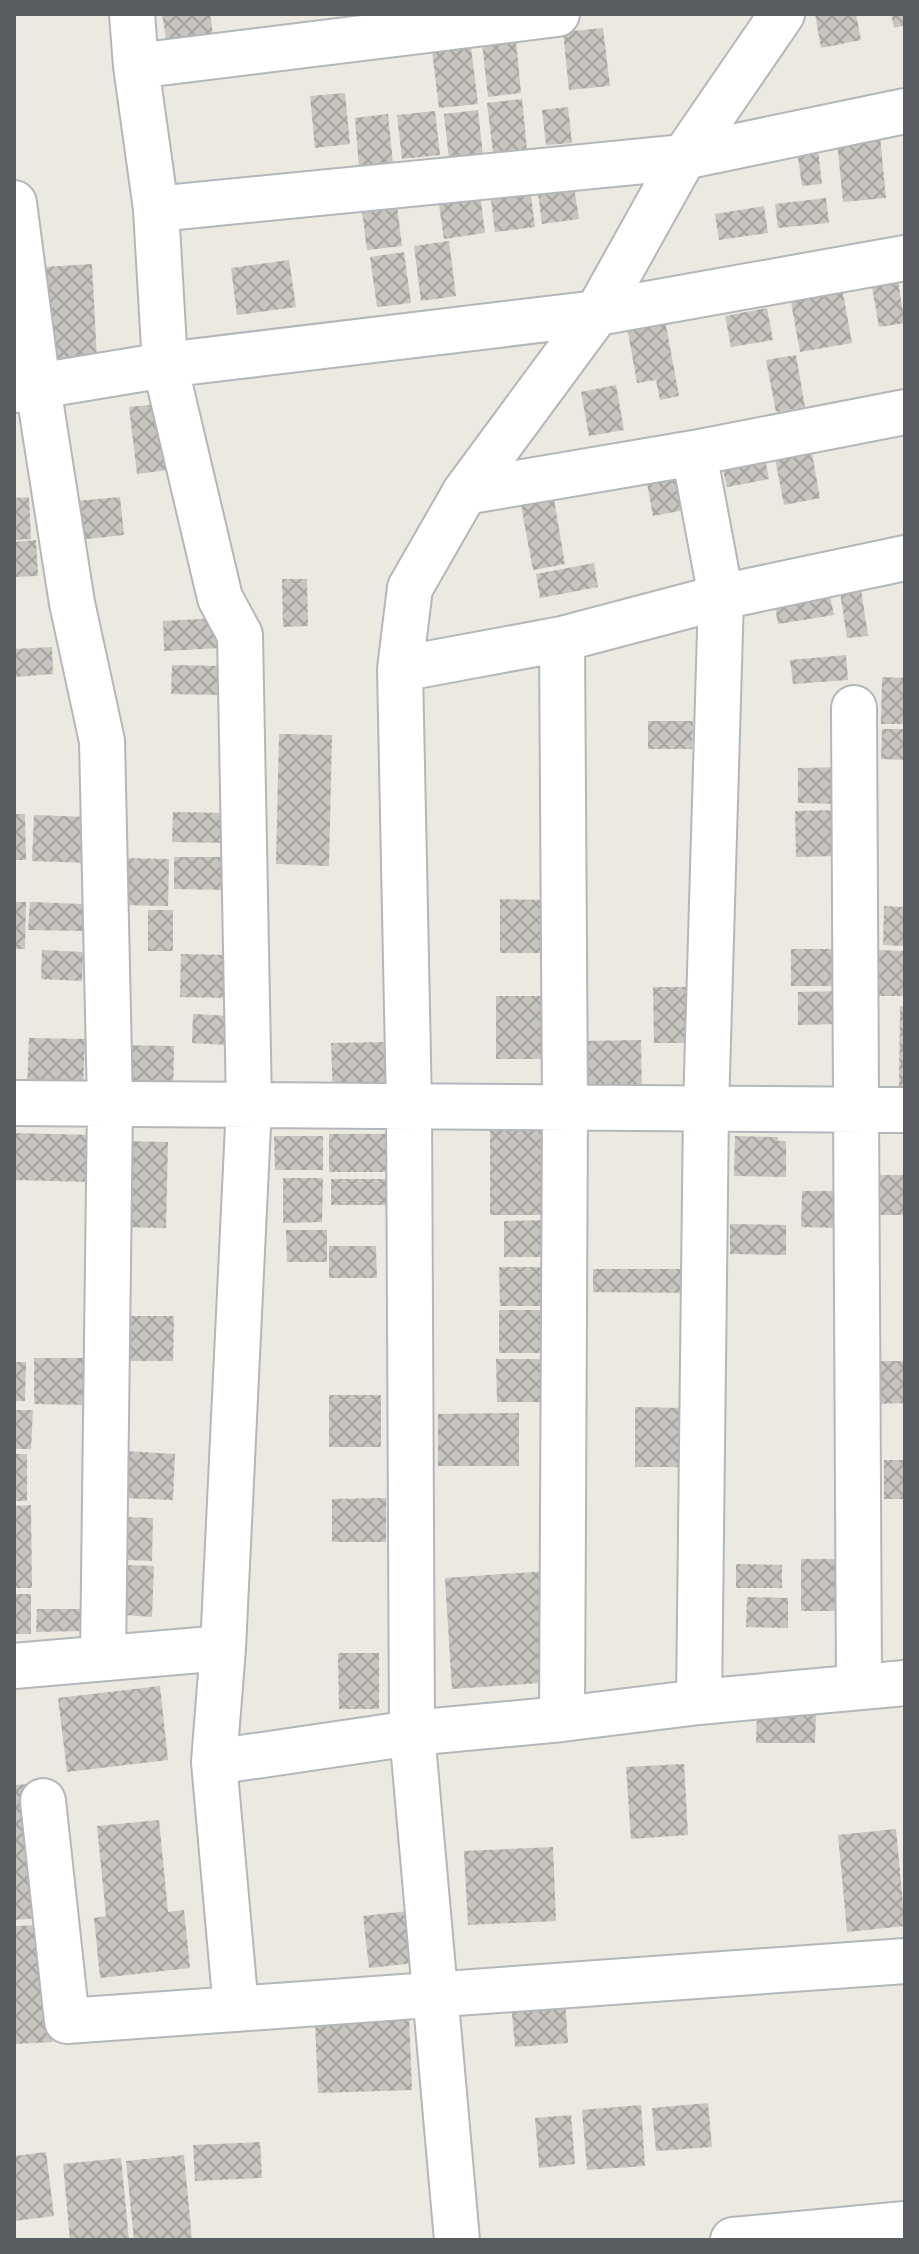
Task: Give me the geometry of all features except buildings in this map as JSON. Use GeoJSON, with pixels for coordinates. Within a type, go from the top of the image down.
{"type":"FeatureCollection","features":[{"type":"Feature","properties":{"kind":"street"},"geometry":{"type":"LineString","coordinates":[[132,14],[156,209],[165,365],[220,598],[240,635],[249,1105],[223,1648],[214,1762],[236,2009]]}},
{"type":"Feature","properties":{"kind":"street"},"geometry":{"type":"LineString","coordinates":[[136,66],[557,14]]}},
{"type":"Feature","properties":{"kind":"street"},"geometry":{"type":"LineString","coordinates":[[457,2240],[412,1733],[409,1106],[400,669],[410,588],[465,492],[597,313],[684,157],[782,14]]}},
{"type":"Feature","properties":{"kind":"street"},"geometry":{"type":"LineString","coordinates":[[156,209],[684,157],[905,111]]}},
{"type":"Feature","properties":{"kind":"street"},"geometry":{"type":"LineString","coordinates":[[14,203],[26,389],[102,741],[110,1104],[103,1658]]}},
{"type":"Feature","properties":{"kind":"street"},"geometry":{"type":"LineString","coordinates":[[26,389],[165,365],[597,313],[905,258]]}},
{"type":"Feature","properties":{"kind":"street"},"geometry":{"type":"LineString","coordinates":[[465,492],[694,453],[905,412]]}},
{"type":"Feature","properties":{"kind":"street"},"geometry":{"type":"LineString","coordinates":[[694,453],[721,597],[706,1108],[699,1702]]}},
{"type":"Feature","properties":{"kind":"street"},"geometry":{"type":"LineString","coordinates":[[400,669],[562,639],[721,597],[905,558]]}},
{"type":"Feature","properties":{"kind":"street"},"geometry":{"type":"LineString","coordinates":[[562,639],[565,1107],[562,1719]]}},
{"type":"Feature","properties":{"kind":"street"},"geometry":{"type":"LineString","coordinates":[[854,708],[859,1687]]}},
{"type":"Feature","properties":{"kind":"street"},"geometry":{"type":"LineString","coordinates":[[14,1103],[905,1110]]}},
{"type":"Feature","properties":{"kind":"street"},"geometry":{"type":"LineString","coordinates":[[14,1666],[223,1648]]}},
{"type":"Feature","properties":{"kind":"street"},"geometry":{"type":"LineString","coordinates":[[214,1762],[412,1733],[905,1683]]}},
{"type":"Feature","properties":{"kind":"street"},"geometry":{"type":"LineString","coordinates":[[43,1801],[67,2021],[905,1961]]}},
{"type":"Feature","properties":{"kind":"street"},"geometry":{"type":"LineString","coordinates":[[733,2240],[905,2224]]}}]}
